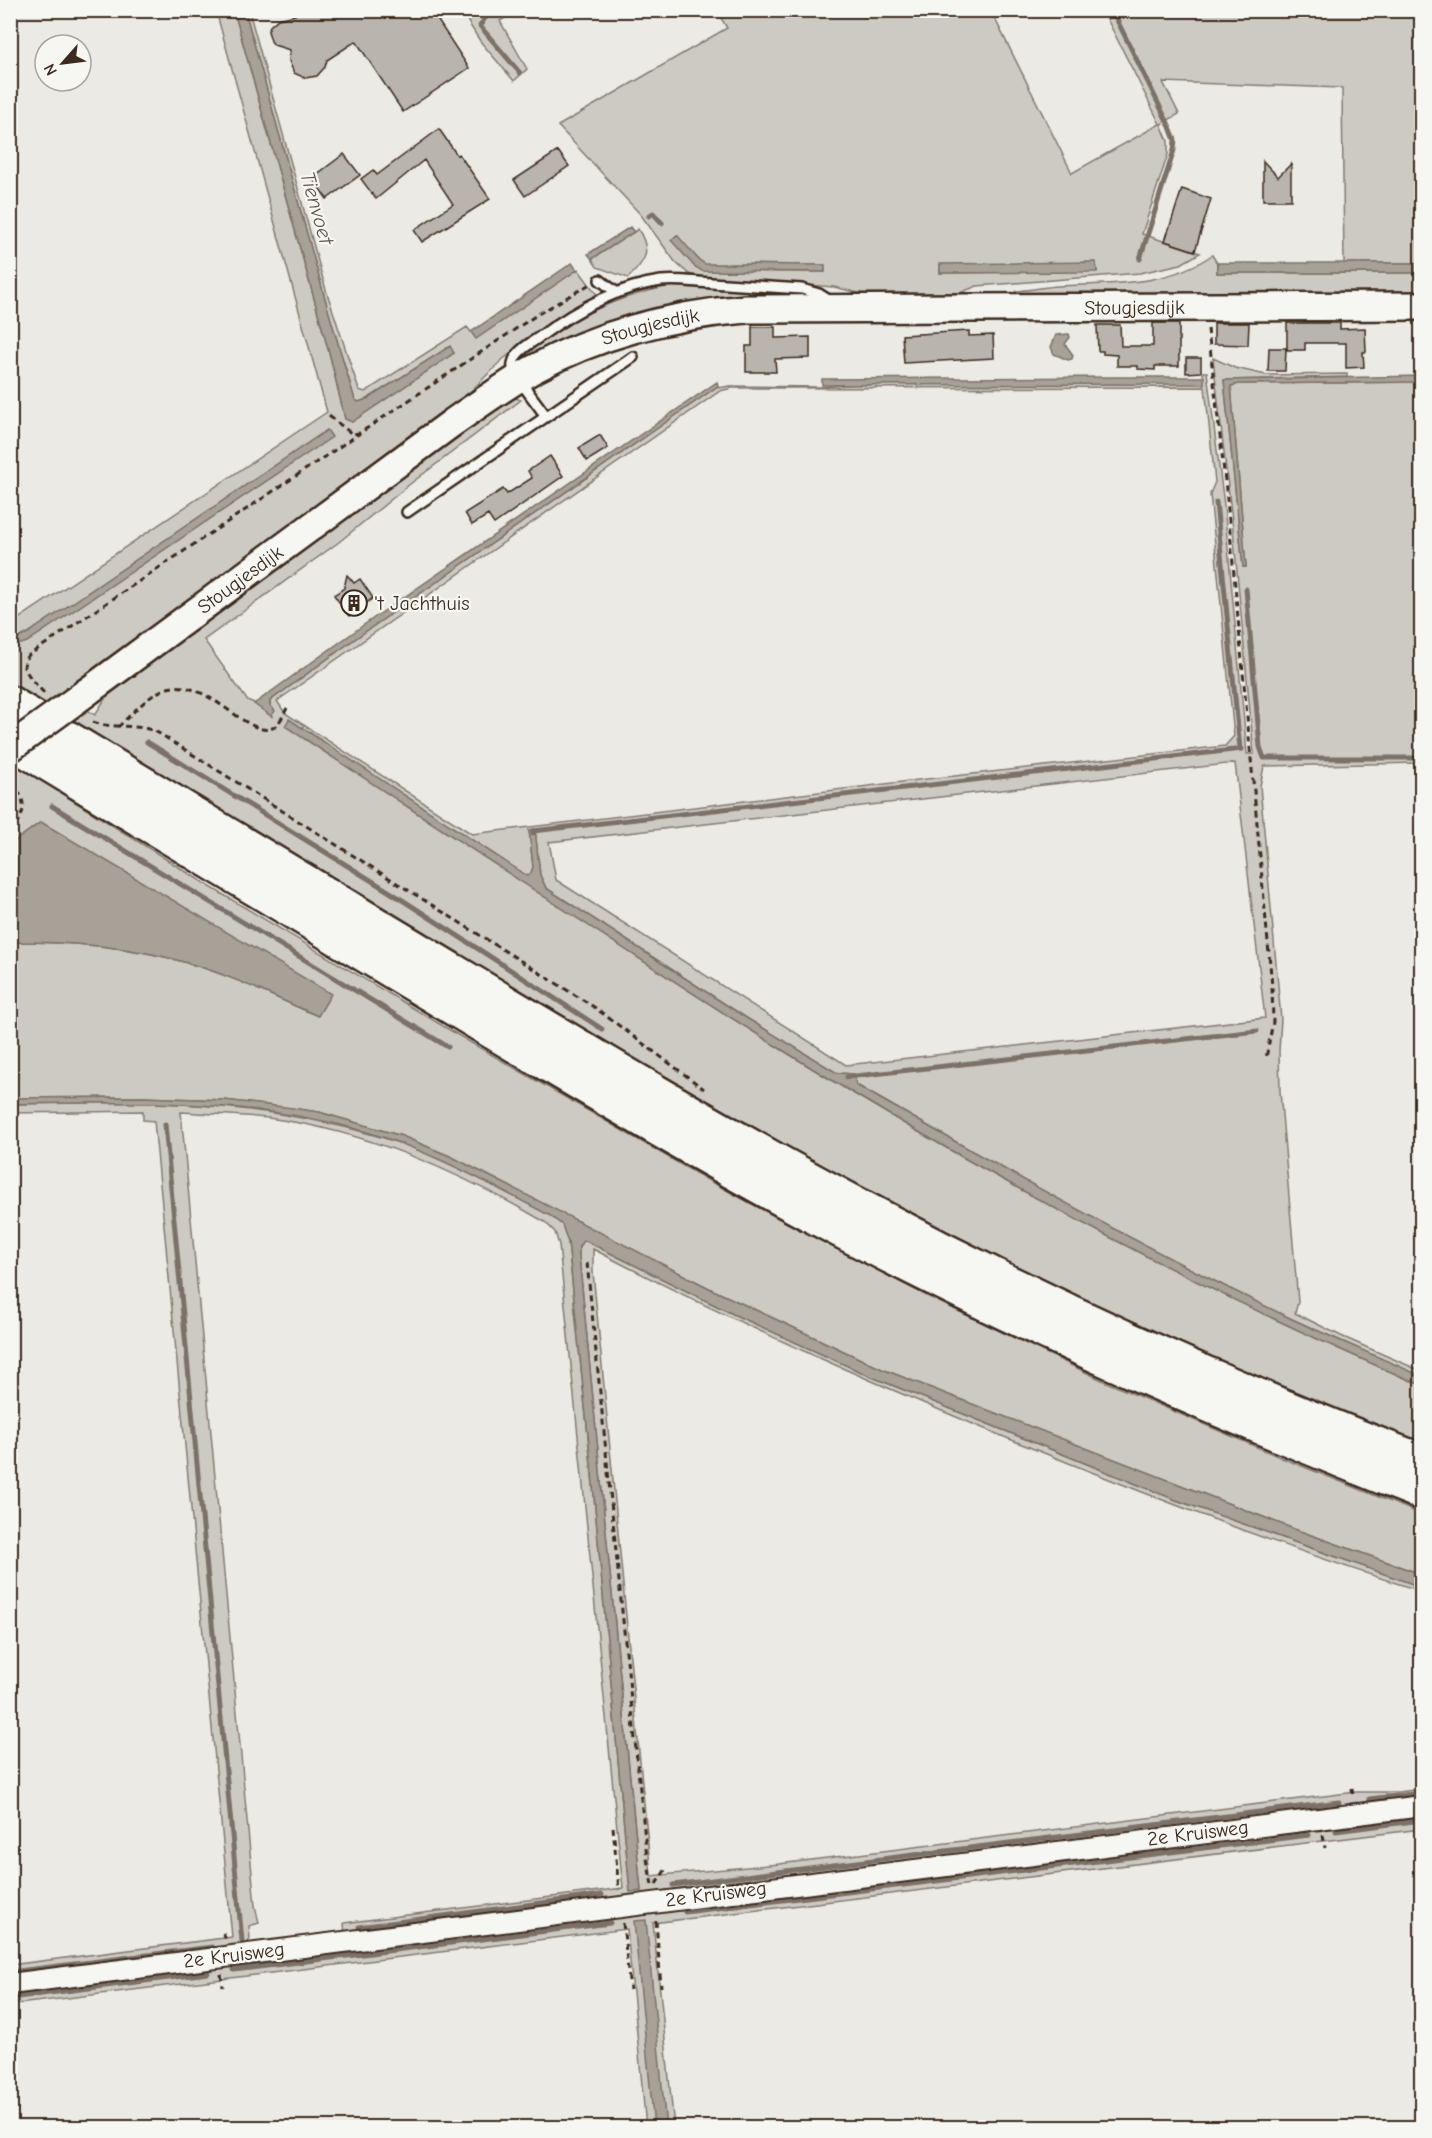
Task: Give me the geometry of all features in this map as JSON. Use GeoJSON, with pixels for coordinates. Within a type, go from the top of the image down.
{"type":"FeatureCollection","features":[{"type":"Feature","properties":{"kind":"highway"},"geometry":{"type":"LineString","coordinates":[[10,703],[698,1117],[867,1210],[1006,1280],[1178,1360],[1265,1398],[1422,1461]]}},
{"type":"Feature","properties":{"kind":"highway"},"geometry":{"type":"LineString","coordinates":[[10,741],[649,1125],[861,1241],[969,1296],[1132,1373],[1274,1435],[1422,1493]]}},
{"type":"Feature","properties":{"kind":"street","name":"Stougjesdijk"},"geometry":{"type":"LineString","coordinates":[[10,748],[452,423],[519,378],[547,363],[586,345],[627,331],[683,317],[746,309],[1422,306]]}},
{"type":"Feature","properties":{"kind":"street","name":"2e Kruisweg"},"geometry":{"type":"LineString","coordinates":[[10,1984],[655,1898],[1422,1806]]}},
{"type":"Feature","properties":{"kind":"lane"},"geometry":{"type":"LineString","coordinates":[[600,280],[617,293]]}},
{"type":"Feature","properties":{"kind":"lane"},"geometry":{"type":"LineString","coordinates":[[546,416],[513,366],[519,353],[569,317],[617,293],[661,281],[740,285],[813,292],[839,308]]}},
{"type":"Feature","properties":{"kind":"lane"},"geometry":{"type":"LineString","coordinates":[[407,512],[633,357]]}},
{"type":"Feature","properties":{"kind":"path"},"geometry":{"type":"LineString","coordinates":[[46,694],[24,668],[29,655],[538,314],[600,280]]}},
{"type":"Feature","properties":{"kind":"path"},"geometry":{"type":"LineString","coordinates":[[1207,306],[1210,360],[1227,499],[1272,986],[1273,1022],[1266,1058]]}},
{"type":"Feature","properties":{"kind":"path"},"geometry":{"type":"LineString","coordinates":[[329,416],[352,434],[360,433]]}},
{"type":"Feature","properties":{"kind":"path"},"geometry":{"type":"LineString","coordinates":[[118,727],[149,699],[172,687],[193,688],[249,724],[263,729],[272,729],[287,708]]}},
{"type":"Feature","properties":{"kind":"path"},"geometry":{"type":"LineString","coordinates":[[88,720],[105,726],[146,727],[160,734],[594,1007],[708,1092]]}},
{"type":"Feature","properties":{"kind":"path"},"geometry":{"type":"LineString","coordinates":[[10,783],[20,794],[24,808],[20,820],[10,828]]}},
{"type":"Feature","properties":{"kind":"path"},"geometry":{"type":"LineString","coordinates":[[588,1263],[647,1859],[655,1898]]}},
{"type":"Feature","properties":{"kind":"path"},"geometry":{"type":"LineString","coordinates":[[661,1987],[655,1898],[657,1882],[666,1869]]}},
{"type":"Feature","properties":{"kind":"shaded area"},"geometry":{"type":"Polygon","coordinates":[[[464,10],[517,11],[500,21],[527,69],[514,81],[480,41],[462,12],[464,10]]]}},
{"type":"Feature","properties":{"kind":"shaded area"},"geometry":{"type":"Polygon","coordinates":[[[216,11],[234,11],[330,356],[345,419],[352,422],[454,353],[449,347],[369,398],[359,402],[355,400],[245,11],[249,11],[326,290],[359,390],[365,392],[467,327],[476,338],[578,269],[598,296],[569,312],[523,344],[502,360],[464,398],[413,433],[61,693],[95,715],[105,699],[102,695],[469,426],[513,397],[521,400],[410,484],[339,542],[204,640],[247,700],[272,716],[270,701],[352,641],[718,386],[719,388],[729,386],[820,387],[857,384],[1204,383],[1203,372],[1207,372],[1224,505],[1247,754],[1254,754],[1233,529],[1213,358],[1235,368],[1266,375],[1347,374],[1347,377],[1224,380],[1243,567],[1246,567],[1231,386],[1239,384],[1421,382],[1421,763],[1264,766],[1260,786],[1281,1019],[1280,1091],[1298,1302],[1295,1313],[1421,1371],[1421,1376],[1292,1319],[1181,1264],[1017,1176],[855,1084],[854,1074],[837,1073],[748,1019],[546,888],[540,875],[535,829],[529,830],[533,867],[527,876],[289,720],[596,930],[860,1098],[1017,1187],[1176,1271],[1257,1311],[1421,1385],[1421,1443],[1247,1372],[1076,1296],[825,1169],[618,1051],[11,683],[11,644],[14,645],[331,436],[327,430],[25,636],[19,638],[11,636],[10,618],[15,621],[327,412],[216,11]],[[1205,387],[732,388],[720,391],[277,701],[285,713],[472,834],[918,780],[1225,746],[1234,736],[1210,494],[1215,482],[1205,387]],[[1235,763],[549,842],[556,880],[846,1065],[1265,1018],[1235,763]]]}},
{"type":"Feature","properties":{"kind":"shaded area"},"geometry":{"type":"Polygon","coordinates":[[[234,11],[245,11],[355,400],[359,402],[369,398],[450,346],[454,353],[352,422],[345,419],[330,356],[234,11]]]}},
{"type":"Feature","properties":{"kind":"shaded area"},"geometry":{"type":"Polygon","coordinates":[[[717,11],[991,11],[1072,173],[1160,124],[1103,11],[1421,11],[1421,263],[1344,263],[1342,88],[1163,82],[1179,114],[1161,124],[1168,141],[1168,154],[1142,234],[1200,253],[1181,264],[1140,273],[977,286],[955,295],[871,296],[834,287],[700,277],[689,274],[676,263],[641,215],[558,126],[727,28],[717,11]],[[676,236],[672,240],[694,266],[705,271],[825,272],[824,265],[705,264],[676,236]],[[1096,263],[940,265],[940,273],[1097,271],[1096,263]]]}},
{"type":"Feature","properties":{"kind":"shaded area"},"geometry":{"type":"Polygon","coordinates":[[[630,227],[634,232],[592,259],[588,254],[630,227]]]}},
{"type":"Feature","properties":{"kind":"shaded area"},"geometry":{"type":"Polygon","coordinates":[[[638,229],[645,244],[645,255],[643,261],[628,278],[597,267],[592,259],[638,229]]]}},
{"type":"Feature","properties":{"kind":"shaded area"},"geometry":{"type":"Polygon","coordinates":[[[677,235],[705,264],[825,265],[825,272],[702,271],[694,266],[671,240],[677,235]]]}},
{"type":"Feature","properties":{"kind":"shaded area"},"geometry":{"type":"Polygon","coordinates":[[[1212,255],[1217,263],[1217,273],[1421,273],[1421,294],[1016,295],[1016,291],[1048,287],[1157,278],[1176,273],[1212,255]]]}},
{"type":"Feature","properties":{"kind":"shaded area"},"geometry":{"type":"Polygon","coordinates":[[[1096,262],[1097,272],[940,273],[940,264],[1096,262]]]}},
{"type":"Feature","properties":{"kind":"shaded area"},"geometry":{"type":"Polygon","coordinates":[[[572,263],[577,270],[476,339],[471,332],[572,263]]]}},
{"type":"Feature","properties":{"kind":"shaded area"},"geometry":{"type":"Polygon","coordinates":[[[1217,263],[1421,263],[1422,273],[1217,273],[1217,263]]]}},
{"type":"Feature","properties":{"kind":"shaded area"},"geometry":{"type":"Polygon","coordinates":[[[670,286],[803,294],[803,297],[526,359],[524,356],[558,331],[592,311],[610,303],[670,286]]]}},
{"type":"Feature","properties":{"kind":"shaded area"},"geometry":{"type":"Polygon","coordinates":[[[1069,334],[1070,337],[1065,344],[1073,355],[1072,359],[1068,360],[1054,354],[1051,347],[1056,335],[1069,334]]]}},
{"type":"Feature","properties":{"kind":"shaded area"},"geometry":{"type":"Polygon","coordinates":[[[1421,376],[1421,382],[1239,384],[1231,386],[1246,567],[1243,567],[1224,380],[1421,376]]]}},
{"type":"Feature","properties":{"kind":"shaded area"},"geometry":{"type":"Polygon","coordinates":[[[1204,377],[1204,384],[822,385],[822,379],[1204,377]]]}},
{"type":"Feature","properties":{"kind":"shaded area"},"geometry":{"type":"Polygon","coordinates":[[[717,382],[718,386],[352,641],[270,701],[275,711],[271,716],[254,704],[365,624],[717,382]]]}},
{"type":"Feature","properties":{"kind":"shaded area"},"geometry":{"type":"Polygon","coordinates":[[[327,430],[332,437],[27,642],[18,645],[11,644],[11,636],[19,638],[28,633],[327,430]]]}},
{"type":"Feature","properties":{"kind":"shaded area"},"geometry":{"type":"Polygon","coordinates":[[[289,719],[527,876],[533,867],[529,830],[535,829],[540,875],[546,888],[748,1019],[837,1073],[854,1074],[856,1085],[1072,1206],[1236,1292],[1421,1376],[1421,1385],[1257,1311],[1096,1230],[861,1098],[658,971],[285,726],[289,719]]]}},
{"type":"Feature","properties":{"kind":"shaded area"},"geometry":{"type":"Polygon","coordinates":[[[10,761],[212,888],[468,1041],[704,1178],[785,1222],[929,1297],[1106,1382],[1282,1458],[1421,1514],[1421,1574],[1294,1529],[882,1369],[713,1290],[452,1157],[402,1136],[319,1112],[224,1100],[142,1097],[11,1098],[11,942],[101,946],[169,958],[224,975],[318,1016],[41,822],[11,844],[10,761]]]}},
{"type":"Feature","properties":{"kind":"shaded area"},"geometry":{"type":"Polygon","coordinates":[[[41,822],[331,994],[318,1016],[224,975],[169,958],[102,946],[11,942],[11,844],[41,822]]]}},
{"type":"Feature","properties":{"kind":"shaded area"},"geometry":{"type":"Polygon","coordinates":[[[142,1097],[224,1100],[293,1108],[319,1112],[402,1136],[452,1157],[713,1290],[882,1369],[1294,1529],[1421,1574],[1421,1587],[1176,1500],[872,1377],[735,1315],[584,1240],[579,1246],[579,1256],[641,1891],[630,1892],[592,1474],[568,1242],[562,1225],[549,1215],[437,1158],[367,1132],[323,1121],[279,1113],[190,1104],[11,1104],[11,1098],[142,1097]]]}},
{"type":"Feature","properties":{"kind":"shaded area"},"geometry":{"type":"Polygon","coordinates":[[[146,1102],[215,1106],[282,1114],[381,1137],[449,1163],[562,1224],[568,1242],[592,1474],[630,1891],[641,1890],[579,1256],[579,1246],[584,1240],[735,1315],[872,1377],[1176,1500],[1421,1587],[1421,1591],[1260,1537],[997,1434],[793,1346],[593,1249],[593,1272],[651,1876],[779,1864],[1356,1792],[1398,1792],[1421,1789],[1421,1801],[1358,1806],[1357,1802],[1350,1803],[1349,1807],[673,1895],[660,1892],[649,1893],[640,1897],[345,1937],[344,1923],[623,1888],[559,1245],[555,1232],[545,1222],[513,1204],[480,1186],[377,1143],[305,1124],[268,1118],[181,1112],[255,1906],[259,1923],[249,1926],[250,1939],[245,1947],[11,1980],[10,1965],[232,1937],[154,1121],[143,1120],[143,1111],[11,1113],[11,1104],[146,1102]]]}},
{"type":"Feature","properties":{"kind":"shaded area"},"geometry":{"type":"Polygon","coordinates":[[[1421,1809],[1421,1829],[653,1923],[674,2127],[646,2127],[627,1929],[11,2005],[10,1988],[1317,1826],[1319,1831],[1325,1830],[1326,1825],[1421,1809]]]}},
{"type":"Feature","properties":{"kind":"shaded area"},"geometry":{"type":"Polygon","coordinates":[[[646,1920],[666,2127],[654,2127],[634,1921],[646,1920]]]}},
{"type":"Feature","properties":{"kind":"building"},"geometry":{"type":"Polygon","coordinates":[[[292,10],[431,10],[469,68],[403,112],[356,41],[327,60],[325,67],[317,76],[305,78],[294,73],[289,61],[290,50],[274,45],[268,31],[278,19],[295,15],[292,10]]]}},
{"type":"Feature","properties":{"kind":"building"},"geometry":{"type":"Polygon","coordinates":[[[439,129],[490,199],[422,242],[414,230],[453,204],[424,160],[376,199],[361,179],[373,170],[377,175],[439,129]]]}},
{"type":"Feature","properties":{"kind":"building"},"geometry":{"type":"Polygon","coordinates":[[[558,151],[569,166],[525,196],[514,180],[558,151]]]}},
{"type":"Feature","properties":{"kind":"building"},"geometry":{"type":"Polygon","coordinates":[[[344,154],[360,175],[327,199],[312,178],[344,154]]]}},
{"type":"Feature","properties":{"kind":"building"},"geometry":{"type":"Polygon","coordinates":[[[1263,161],[1278,177],[1291,164],[1291,200],[1263,200],[1263,161]]]}},
{"type":"Feature","properties":{"kind":"building"},"geometry":{"type":"Polygon","coordinates":[[[1182,189],[1211,199],[1195,251],[1165,241],[1182,189]]]}},
{"type":"Feature","properties":{"kind":"building"},"geometry":{"type":"Polygon","coordinates":[[[1153,323],[1179,323],[1179,366],[1155,366],[1155,370],[1138,369],[1138,366],[1117,366],[1117,355],[1103,354],[1103,351],[1098,351],[1097,325],[1120,325],[1121,346],[1153,346],[1153,323]]]}},
{"type":"Feature","properties":{"kind":"building"},"geometry":{"type":"Polygon","coordinates":[[[1214,323],[1249,323],[1248,345],[1214,344],[1214,323]]]}},
{"type":"Feature","properties":{"kind":"building"},"geometry":{"type":"Polygon","coordinates":[[[1287,323],[1340,323],[1340,329],[1365,328],[1364,367],[1346,368],[1346,343],[1305,343],[1305,350],[1287,350],[1287,323]]]}},
{"type":"Feature","properties":{"kind":"building"},"geometry":{"type":"Polygon","coordinates":[[[752,327],[775,327],[775,338],[810,337],[810,358],[775,359],[776,372],[746,372],[746,346],[752,346],[752,327]]]}},
{"type":"Feature","properties":{"kind":"building"},"geometry":{"type":"Polygon","coordinates":[[[969,331],[969,336],[993,335],[994,358],[904,363],[902,335],[969,331]]]}},
{"type":"Feature","properties":{"kind":"building"},"geometry":{"type":"Polygon","coordinates":[[[1269,348],[1286,348],[1285,371],[1268,371],[1269,348]]]}},
{"type":"Feature","properties":{"kind":"building"},"geometry":{"type":"Polygon","coordinates":[[[1186,358],[1201,358],[1201,372],[1186,373],[1186,358]]]}},
{"type":"Feature","properties":{"kind":"building"},"geometry":{"type":"Polygon","coordinates":[[[600,435],[608,448],[587,461],[579,448],[600,435]]]}},
{"type":"Feature","properties":{"kind":"building"},"geometry":{"type":"Polygon","coordinates":[[[550,456],[563,476],[494,524],[488,515],[472,525],[465,513],[503,489],[507,494],[532,478],[528,471],[550,456]]]}},
{"type":"Feature","properties":{"kind":"building","name":"'t Jachthuis"},"geometry":{"type":"Polygon","coordinates":[[[347,575],[354,583],[360,579],[373,598],[349,616],[334,595],[344,588],[347,575]]]}},
{"type":"Feature","properties":{"kind":"waterway"},"geometry":{"type":"LineString","coordinates":[[497,10],[485,18],[480,26],[520,73]]}},
{"type":"Feature","properties":{"kind":"waterway"},"geometry":{"type":"LineString","coordinates":[[1112,10],[1175,140],[1174,150],[1140,259]]}},
{"type":"Feature","properties":{"kind":"waterway"},"geometry":{"type":"LineString","coordinates":[[649,216],[653,213],[662,223]]}},
{"type":"Feature","properties":{"kind":"waterway"},"geometry":{"type":"LineString","coordinates":[[1216,502],[1240,749]]}},
{"type":"Feature","properties":{"kind":"waterway"},"geometry":{"type":"LineString","coordinates":[[1246,589],[1260,747],[1264,758],[1422,758]]}},
{"type":"Feature","properties":{"kind":"waterway"},"geometry":{"type":"LineString","coordinates":[[147,742],[390,892],[602,1029]]}},
{"type":"Feature","properties":{"kind":"waterway"},"geometry":{"type":"LineString","coordinates":[[533,833],[533,831],[1242,749]]}},
{"type":"Feature","properties":{"kind":"waterway"},"geometry":{"type":"LineString","coordinates":[[52,806],[448,1047]]}},
{"type":"Feature","properties":{"kind":"waterway"},"geometry":{"type":"LineString","coordinates":[[847,1077],[1257,1031]]}},
{"type":"Feature","properties":{"kind":"waterway"},"geometry":{"type":"LineString","coordinates":[[165,1124],[242,1941]]}},
{"type":"Feature","properties":{"kind":"waterway"},"geometry":{"type":"LineString","coordinates":[[1369,1799],[1422,1793]]}},
{"type":"Feature","properties":{"kind":"waterway"},"geometry":{"type":"LineString","coordinates":[[673,1885],[1339,1802]]}},
{"type":"Feature","properties":{"kind":"waterway"},"geometry":{"type":"LineString","coordinates":[[1336,1831],[1422,1820]]}},
{"type":"Feature","properties":{"kind":"waterway"},"geometry":{"type":"LineString","coordinates":[[685,1912],[1309,1835]]}},
{"type":"Feature","properties":{"kind":"waterway"},"geometry":{"type":"LineString","coordinates":[[359,1927],[602,1895]]}},
{"type":"Feature","properties":{"kind":"waterway"},"geometry":{"type":"LineString","coordinates":[[234,1970],[610,1923]]}},
{"type":"Feature","properties":{"kind":"waterway"},"geometry":{"type":"LineString","coordinates":[[10,1972],[212,1947]]}},
{"type":"Feature","properties":{"kind":"waterway"},"geometry":{"type":"LineString","coordinates":[[10,1998],[208,1973]]}},
{"type":"Feature","properties":{"kind":"place","name":"'t Jachthuis"},"geometry":{"type":"Point","coordinates":[354,603]}},
{"type":"Feature","properties":{"kind":"water label","name":"Tienvoet"},"geometry":{"type":"Point","coordinates":[317,208]}}]}
